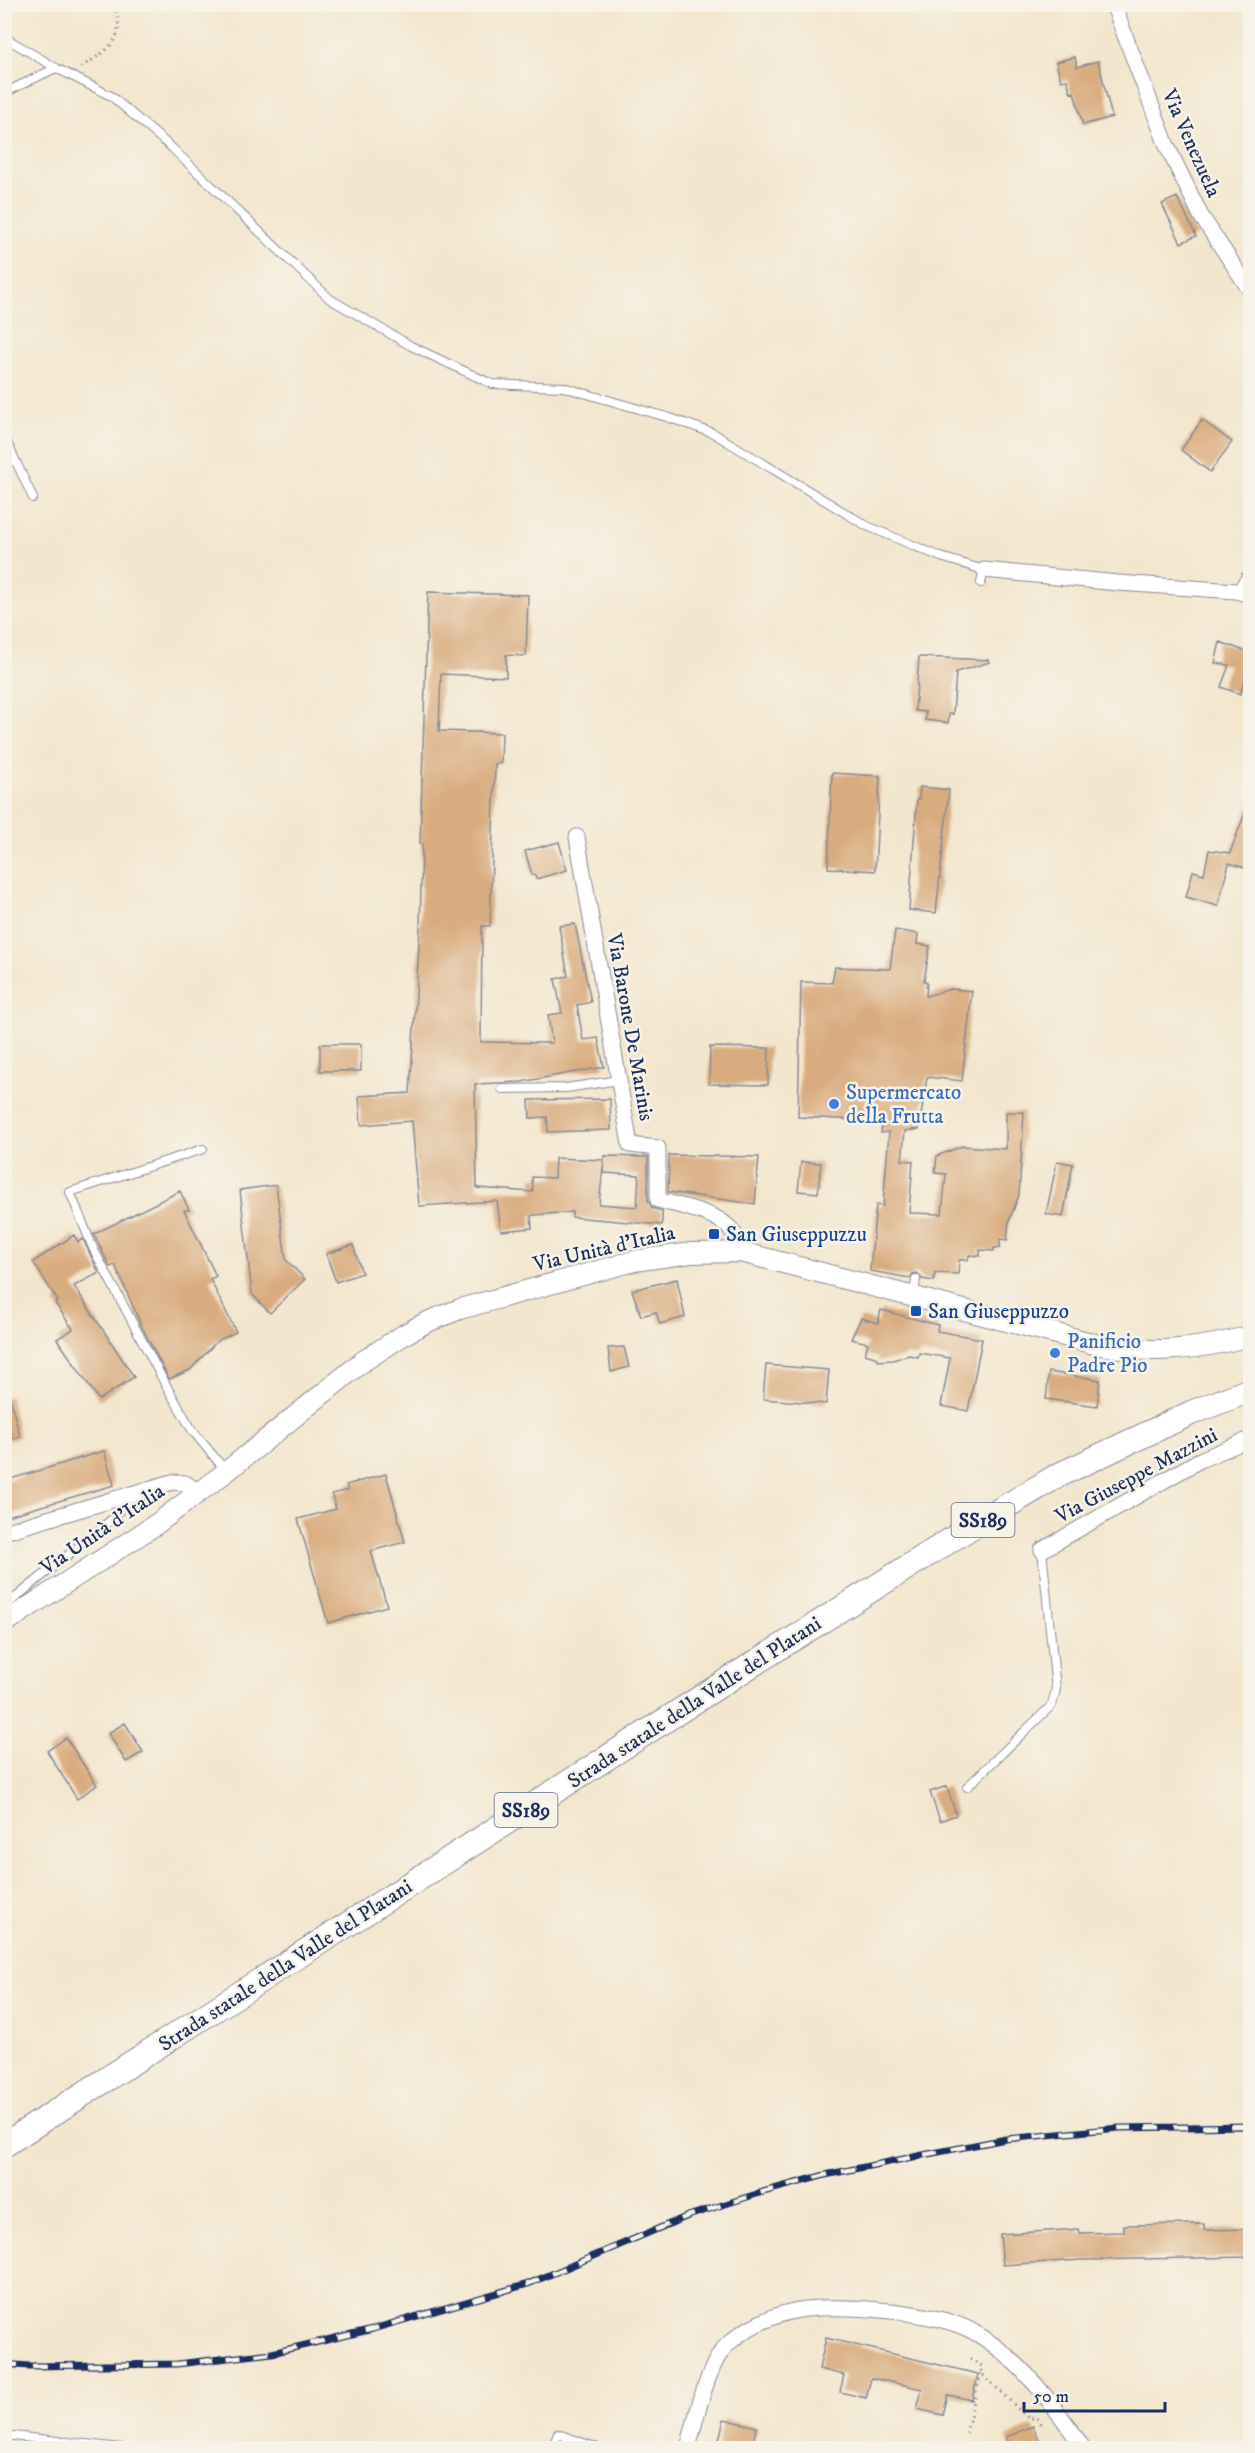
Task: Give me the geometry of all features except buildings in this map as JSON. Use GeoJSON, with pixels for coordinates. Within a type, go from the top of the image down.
{"type":"FeatureCollection","features":[{"type":"Feature","properties":{"kind":"main road","name":"Strada statale della Valle del Platani"},"geometry":{"type":"LineString","coordinates":[[4,2145],[731,1678],[973,1526],[1057,1476],[1191,1413],[1251,1390]]}},
{"type":"Feature","properties":{"kind":"street","name":"Via Venezuela"},"geometry":{"type":"LineString","coordinates":[[1113,4],[1167,146],[1201,216],[1251,290]]}},
{"type":"Feature","properties":{"kind":"street"},"geometry":{"type":"LineString","coordinates":[[982,577],[1118,583],[1243,593]]}},
{"type":"Feature","properties":{"kind":"street","name":"Via Barone De Marinis"},"geometry":{"type":"LineString","coordinates":[[577,837],[630,1145],[658,1148],[658,1200],[717,1216],[739,1240],[741,1252]]}},
{"type":"Feature","properties":{"kind":"street","name":"Via Unità d'Italia"},"geometry":{"type":"LineString","coordinates":[[4,1623],[155,1525],[226,1472],[362,1362],[405,1334],[460,1309],[634,1261],[691,1253],[741,1252],[915,1288],[1095,1344],[1125,1350],[1182,1350],[1251,1336]]}},
{"type":"Feature","properties":{"kind":"street","name":"Via Giuseppe Mazzini"},"geometry":{"type":"LineString","coordinates":[[1042,1551],[1200,1460],[1251,1439]]}},
{"type":"Feature","properties":{"kind":"street"},"geometry":{"type":"LineString","coordinates":[[4,1532],[172,1482],[185,1483],[198,1491]]}},
{"type":"Feature","properties":{"kind":"street"},"geometry":{"type":"LineString","coordinates":[[688,2448],[713,2368],[724,2348],[744,2331],[768,2320],[806,2309],[872,2310],[940,2319],[971,2331],[1008,2359],[1033,2382],[1083,2448]]}},
{"type":"Feature","properties":{"kind":"lane"},"geometry":{"type":"LineString","coordinates":[[4,38],[111,96],[163,140],[330,299],[411,346],[492,384],[563,387],[713,433],[867,526],[982,577]]}},
{"type":"Feature","properties":{"kind":"lane"},"geometry":{"type":"LineString","coordinates":[[4,93],[56,68]]}},
{"type":"Feature","properties":{"kind":"lane"},"geometry":{"type":"LineString","coordinates":[[4,436],[33,498]]}},
{"type":"Feature","properties":{"kind":"lane"},"geometry":{"type":"LineString","coordinates":[[1243,593],[1251,570]]}},
{"type":"Feature","properties":{"kind":"lane"},"geometry":{"type":"LineString","coordinates":[[502,1089],[566,1088],[619,1080]]}},
{"type":"Feature","properties":{"kind":"lane"},"geometry":{"type":"LineString","coordinates":[[203,1149],[70,1192],[93,1248],[192,1430],[226,1472]]}},
{"type":"Feature","properties":{"kind":"lane"},"geometry":{"type":"LineString","coordinates":[[4,1617],[7,1604],[116,1516],[129,1495]]}},
{"type":"Feature","properties":{"kind":"lane"},"geometry":{"type":"LineString","coordinates":[[967,1787],[1052,1705],[1056,1689],[1042,1551]]}},
{"type":"Feature","properties":{"kind":"lane"},"geometry":{"type":"LineString","coordinates":[[552,2448],[558,2434],[598,2448]]}},
{"type":"Feature","properties":{"kind":"lane"},"geometry":{"type":"LineString","coordinates":[[4,2435],[121,2448]]}},
{"type":"Feature","properties":{"kind":"path"},"geometry":{"type":"LineString","coordinates":[[70,75],[101,56],[115,42],[118,28],[117,14],[113,4]]}},
{"type":"Feature","properties":{"kind":"path"},"geometry":{"type":"LineString","coordinates":[[966,2433],[982,2366],[970,2359]]}},
{"type":"Feature","properties":{"kind":"path"},"geometry":{"type":"LineString","coordinates":[[981,2373],[1029,2419],[1036,2417],[1043,2426]]}},
{"type":"Feature","properties":{"kind":"railway"},"geometry":{"type":"LineString","coordinates":[[4,2364],[29,2366],[177,2364],[272,2353],[373,2329],[528,2284],[688,2216],[825,2175],[1006,2139],[1119,2128],[1250,2126]]}},
{"type":"Feature","properties":{"kind":"place","name":"Supermercato della Frutta"},"geometry":{"type":"Point","coordinates":[834,1104]}},
{"type":"Feature","properties":{"kind":"place","name":"San Giuseppuzzu"},"geometry":{"type":"Point","coordinates":[714,1234]}},
{"type":"Feature","properties":{"kind":"place","name":"San Giuseppuzzo"},"geometry":{"type":"Point","coordinates":[916,1311]}},
{"type":"Feature","properties":{"kind":"place","name":"Panificio Padre Pio"},"geometry":{"type":"Point","coordinates":[1055,1353]}}]}
